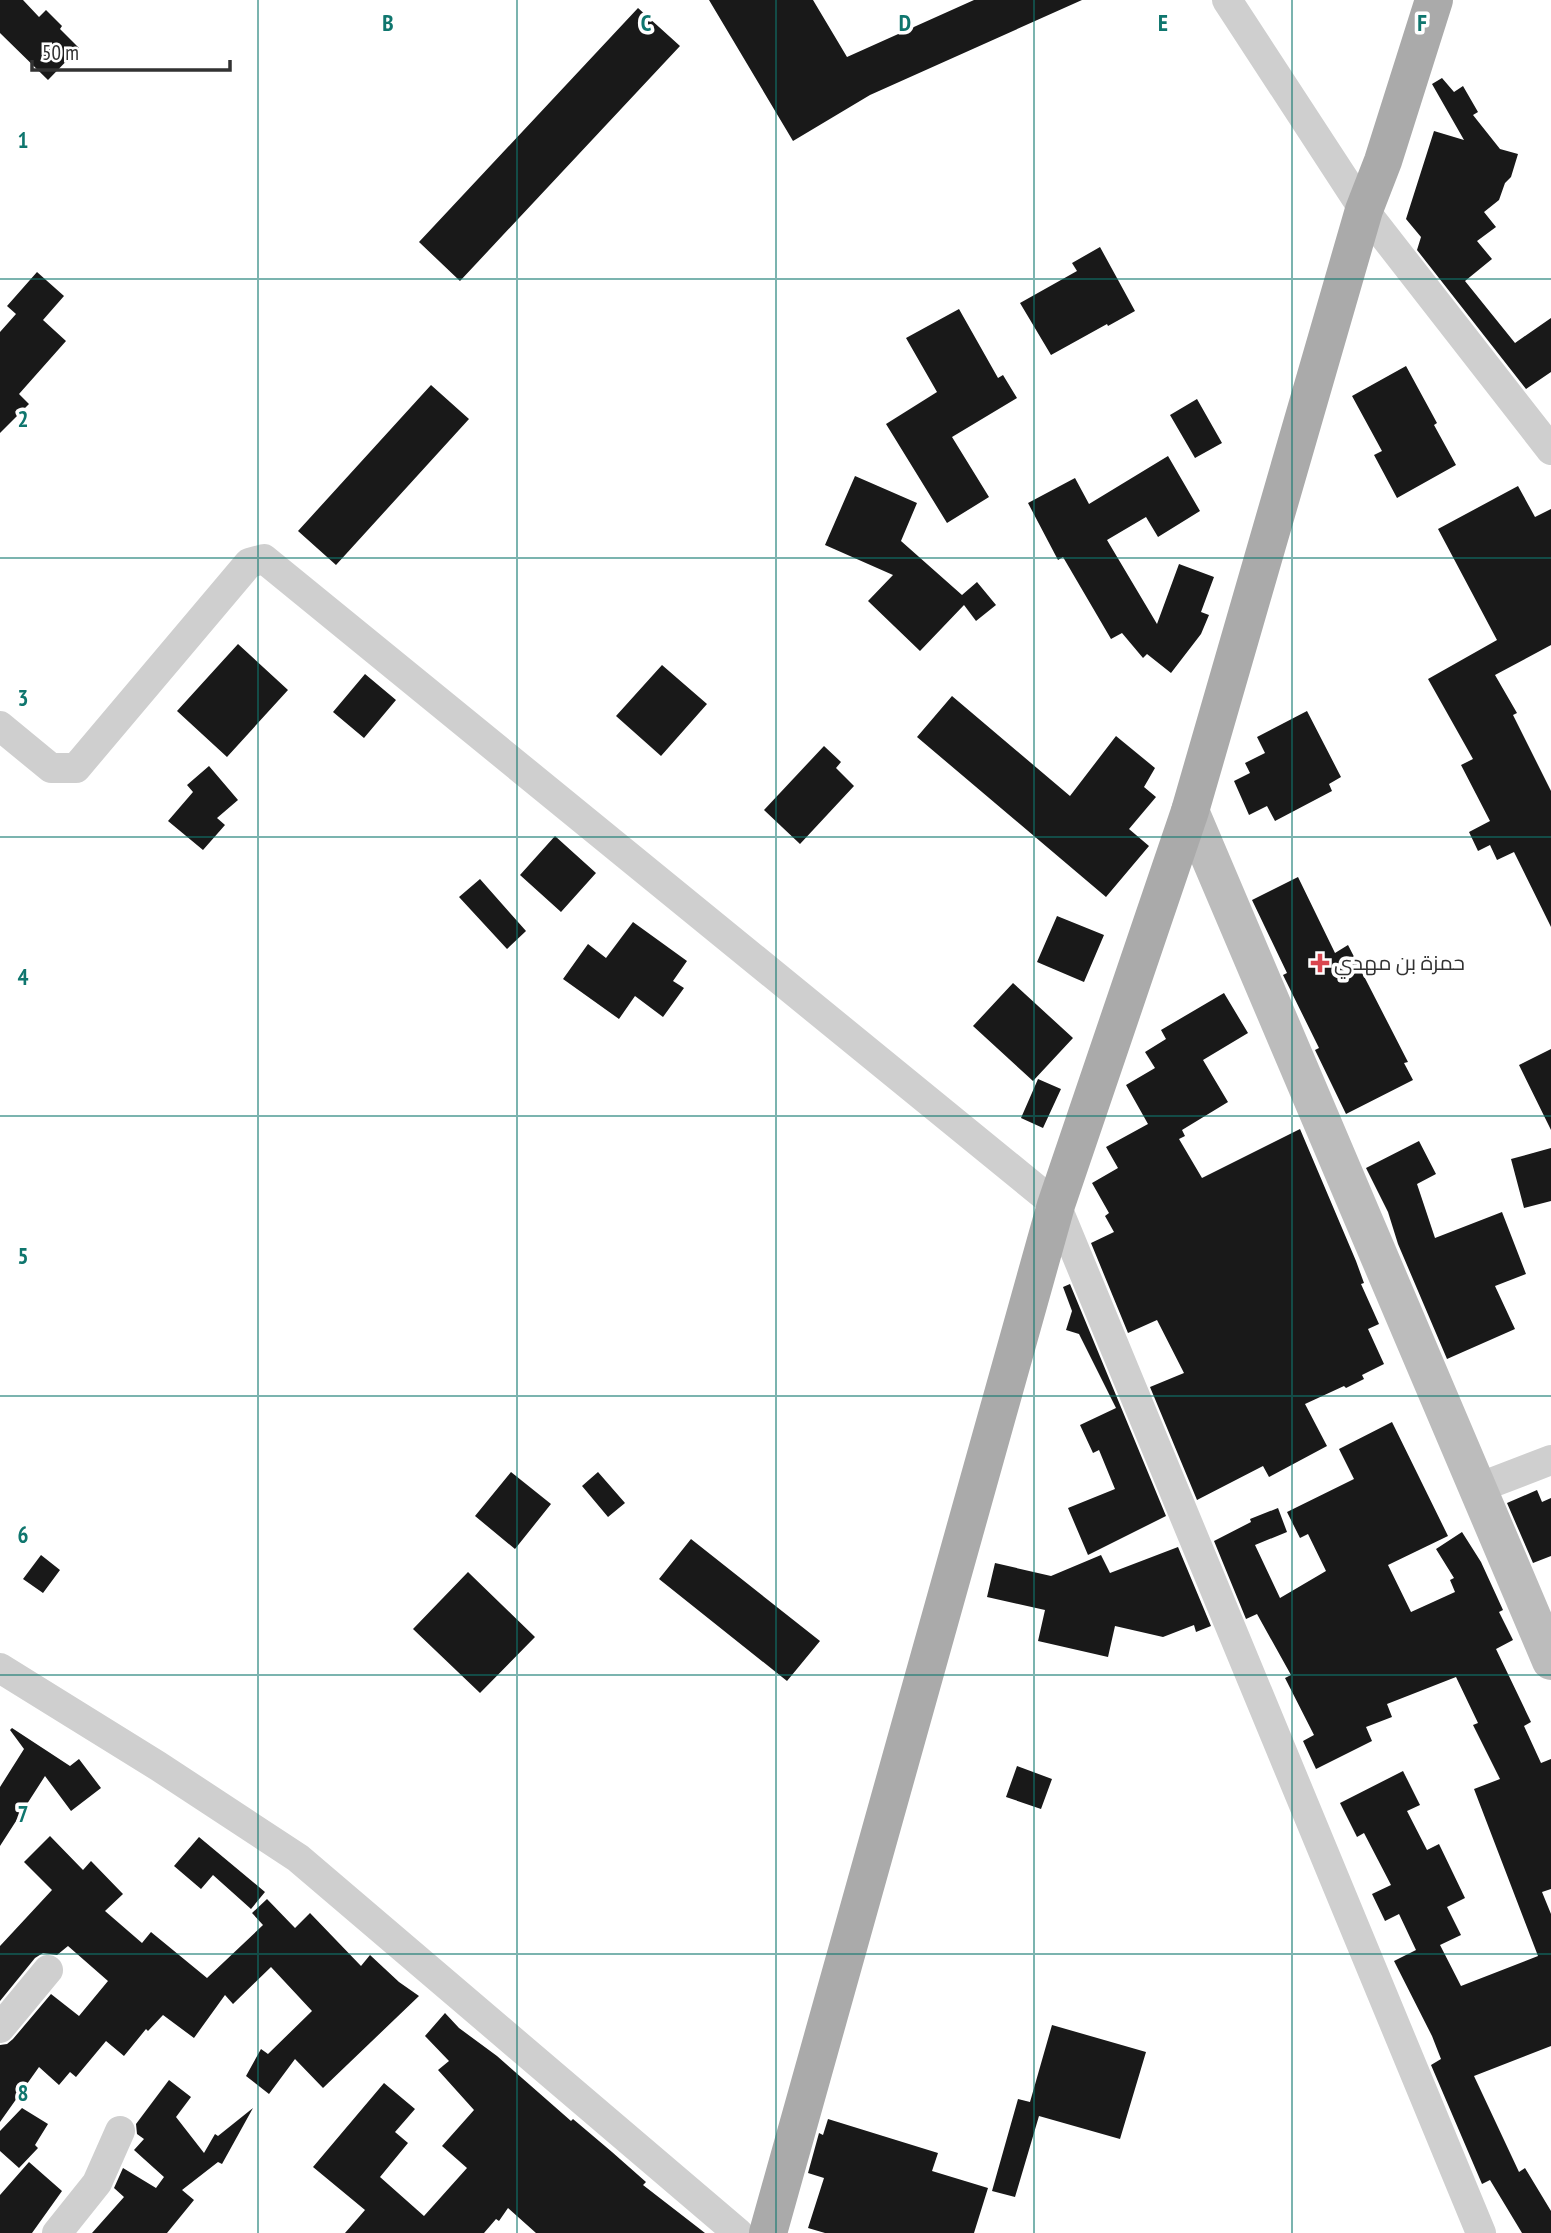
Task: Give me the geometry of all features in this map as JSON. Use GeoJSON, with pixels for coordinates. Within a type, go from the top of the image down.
{"type":"FeatureCollection","features":[{"type":"Feature","properties":{"kind":"main road"},"geometry":{"type":"LineString","coordinates":[[768,2233],[1056,1205],[1190,811],[1364,210],[1383,161],[1434,0]]}},
{"type":"Feature","properties":{"kind":"street"},"geometry":{"type":"LineString","coordinates":[[1227,0],[1364,210],[1551,450]]}},
{"type":"Feature","properties":{"kind":"street"},"geometry":{"type":"LineString","coordinates":[[0,726],[51,768],[76,768],[249,563],[264,559],[1056,1205],[1481,2233]]}},
{"type":"Feature","properties":{"kind":"street"},"geometry":{"type":"LineString","coordinates":[[1190,811],[1551,1661]]}},
{"type":"Feature","properties":{"kind":"street"},"geometry":{"type":"LineString","coordinates":[[1478,1488],[1551,1460]]}},
{"type":"Feature","properties":{"kind":"street"},"geometry":{"type":"LineString","coordinates":[[0,1668],[158,1766],[298,1858],[738,2233]]}},
{"type":"Feature","properties":{"kind":"street"},"geometry":{"type":"LineString","coordinates":[[0,2028],[48,1970]]}},
{"type":"Feature","properties":{"kind":"street"},"geometry":{"type":"LineString","coordinates":[[57,2233],[97,2183],[120,2130]]}},
{"type":"Feature","properties":{"kind":"building"},"geometry":{"type":"Polygon","coordinates":[[[0,0],[23,0],[39,17],[46,10],[79,48],[48,80],[0,33],[0,0]]]}},
{"type":"Feature","properties":{"kind":"building"},"geometry":{"type":"Polygon","coordinates":[[[709,0],[813,0],[847,57],[974,0],[1082,0],[870,95],[793,141],[709,0]]]}},
{"type":"Feature","properties":{"kind":"building"},"geometry":{"type":"Polygon","coordinates":[[[638,8],[680,46],[460,281],[419,242],[638,8]]]}},
{"type":"Feature","properties":{"kind":"building"},"geometry":{"type":"Polygon","coordinates":[[[1442,78],[1454,92],[1463,86],[1478,112],[1473,115],[1500,149],[1518,154],[1511,177],[1505,183],[1499,200],[1484,212],[1496,227],[1477,241],[1492,259],[1465,281],[1515,343],[1551,318],[1551,372],[1526,389],[1417,250],[1421,237],[1406,219],[1434,131],[1464,140],[1432,84],[1442,78]]]}},
{"type":"Feature","properties":{"kind":"building"},"geometry":{"type":"Polygon","coordinates":[[[1100,247],[1135,311],[1051,355],[1020,303],[1077,271],[1072,263],[1100,247]]]}},
{"type":"Feature","properties":{"kind":"building"},"geometry":{"type":"Polygon","coordinates":[[[37,272],[64,296],[43,320],[66,341],[19,394],[29,404],[0,433],[0,332],[16,314],[7,306],[37,272]]]}},
{"type":"Feature","properties":{"kind":"building"},"geometry":{"type":"Polygon","coordinates":[[[959,309],[998,378],[1003,375],[1017,398],[952,437],[989,497],[947,523],[886,424],[937,392],[906,338],[959,309]]]}},
{"type":"Feature","properties":{"kind":"building"},"geometry":{"type":"Polygon","coordinates":[[[1406,366],[1456,465],[1397,498],[1374,455],[1382,451],[1352,396],[1406,366]]]}},
{"type":"Feature","properties":{"kind":"building"},"geometry":{"type":"Polygon","coordinates":[[[431,385],[469,419],[336,565],[298,531],[431,385]]]}},
{"type":"Feature","properties":{"kind":"building"},"geometry":{"type":"Polygon","coordinates":[[[1197,399],[1222,443],[1195,458],[1170,415],[1197,399]]]}},
{"type":"Feature","properties":{"kind":"building"},"geometry":{"type":"Polygon","coordinates":[[[1168,456],[1200,511],[1158,537],[1146,517],[1107,540],[1157,624],[1179,564],[1214,577],[1201,612],[1209,615],[1201,634],[1171,673],[1147,654],[1143,658],[1122,633],[1111,639],[1063,557],[1058,560],[1028,503],[1075,478],[1089,504],[1168,456]]]}},
{"type":"Feature","properties":{"kind":"building"},"geometry":{"type":"Polygon","coordinates":[[[855,476],[917,503],[901,541],[962,595],[977,582],[996,605],[976,621],[964,605],[920,651],[868,601],[893,575],[825,545],[855,476]]]}},
{"type":"Feature","properties":{"kind":"building"},"geometry":{"type":"Polygon","coordinates":[[[1518,486],[1535,517],[1551,509],[1551,645],[1495,675],[1517,713],[1513,715],[1551,791],[1551,927],[1514,852],[1497,860],[1490,845],[1478,851],[1469,832],[1490,821],[1461,765],[1473,759],[1428,679],[1497,640],[1438,529],[1518,486]]]}},
{"type":"Feature","properties":{"kind":"building"},"geometry":{"type":"Polygon","coordinates":[[[238,644],[288,690],[227,757],[177,711],[238,644]]]}},
{"type":"Feature","properties":{"kind":"building"},"geometry":{"type":"Polygon","coordinates":[[[662,665],[707,704],[661,756],[616,716],[662,665]]]}},
{"type":"Feature","properties":{"kind":"building"},"geometry":{"type":"Polygon","coordinates":[[[365,674],[396,700],[364,738],[333,712],[365,674]]]}},
{"type":"Feature","properties":{"kind":"building"},"geometry":{"type":"Polygon","coordinates":[[[952,696],[1070,796],[1116,736],[1155,768],[1144,787],[1156,797],[1129,829],[1149,846],[1106,897],[917,737],[952,696]]]}},
{"type":"Feature","properties":{"kind":"building"},"geometry":{"type":"Polygon","coordinates":[[[1307,711],[1341,777],[1329,784],[1332,791],[1275,821],[1267,806],[1249,815],[1234,781],[1250,773],[1245,763],[1265,753],[1257,737],[1307,711]]]}},
{"type":"Feature","properties":{"kind":"building"},"geometry":{"type":"Polygon","coordinates":[[[824,746],[841,762],[836,768],[854,786],[800,844],[764,810],[824,746]]]}},
{"type":"Feature","properties":{"kind":"building"},"geometry":{"type":"Polygon","coordinates":[[[209,766],[238,800],[217,818],[225,825],[203,850],[168,821],[193,792],[187,785],[209,766]]]}},
{"type":"Feature","properties":{"kind":"building"},"geometry":{"type":"Polygon","coordinates":[[[555,836],[596,873],[561,912],[520,875],[555,836]]]}},
{"type":"Feature","properties":{"kind":"building","name":"حمزة بن مهدي"},"geometry":{"type":"Polygon","coordinates":[[[1298,877],[1335,953],[1348,945],[1408,1062],[1404,1063],[1413,1080],[1346,1114],[1315,1050],[1319,1048],[1283,975],[1287,973],[1252,900],[1298,877]]]}},
{"type":"Feature","properties":{"kind":"building"},"geometry":{"type":"Polygon","coordinates":[[[480,879],[526,931],[507,949],[459,897],[480,879]]]}},
{"type":"Feature","properties":{"kind":"building"},"geometry":{"type":"Polygon","coordinates":[[[1057,916],[1104,935],[1084,982],[1037,962],[1057,916]]]}},
{"type":"Feature","properties":{"kind":"building"},"geometry":{"type":"Polygon","coordinates":[[[633,922],[687,961],[673,981],[684,988],[663,1017],[635,996],[619,1019],[563,979],[588,944],[606,958],[633,922]]]}},
{"type":"Feature","properties":{"kind":"building"},"geometry":{"type":"Polygon","coordinates":[[[1013,983],[1073,1038],[1033,1081],[973,1026],[1013,983]]]}},
{"type":"Feature","properties":{"kind":"building"},"geometry":{"type":"Polygon","coordinates":[[[1224,993],[1248,1033],[1203,1060],[1228,1102],[1182,1130],[1185,1136],[1179,1139],[1202,1178],[1300,1129],[1356,1261],[1364,1283],[1361,1284],[1379,1324],[1368,1329],[1384,1364],[1362,1375],[1364,1379],[1305,1404],[1327,1446],[1269,1477],[1263,1466],[1197,1500],[1150,1387],[1184,1373],[1157,1320],[1128,1333],[1091,1243],[1114,1232],[1105,1216],[1109,1213],[1092,1183],[1118,1168],[1106,1147],[1148,1124],[1126,1085],[1155,1068],[1145,1052],[1166,1039],[1161,1030],[1224,993]]]}},
{"type":"Feature","properties":{"kind":"building"},"geometry":{"type":"Polygon","coordinates":[[[1551,1049],[1551,1130],[1519,1065],[1551,1049]]]}},
{"type":"Feature","properties":{"kind":"building"},"geometry":{"type":"Polygon","coordinates":[[[1038,1079],[1061,1089],[1043,1128],[1021,1118],[1038,1079]]]}},
{"type":"Feature","properties":{"kind":"building"},"geometry":{"type":"Polygon","coordinates":[[[1419,1141],[1436,1174],[1417,1184],[1435,1238],[1502,1212],[1526,1274],[1495,1286],[1515,1329],[1447,1359],[1398,1244],[1388,1212],[1366,1168],[1419,1141]]]}},
{"type":"Feature","properties":{"kind":"building"},"geometry":{"type":"Polygon","coordinates":[[[1551,1148],[1551,1201],[1524,1208],[1511,1159],[1551,1148]]]}},
{"type":"Feature","properties":{"kind":"building"},"geometry":{"type":"Polygon","coordinates":[[[1070,1284],[1166,1516],[1088,1555],[1068,1508],[1115,1489],[1099,1450],[1093,1453],[1080,1425],[1116,1408],[1079,1334],[1066,1330],[1072,1311],[1063,1287],[1070,1284]]]}},
{"type":"Feature","properties":{"kind":"building"},"geometry":{"type":"Polygon","coordinates":[[[1392,1422],[1448,1536],[1388,1565],[1411,1612],[1455,1592],[1450,1580],[1454,1578],[1436,1549],[1462,1532],[1481,1562],[1503,1610],[1499,1612],[1513,1640],[1496,1649],[1531,1722],[1524,1726],[1541,1763],[1551,1759],[1551,1889],[1542,1892],[1551,1914],[1551,2046],[1474,2076],[1519,2172],[1525,2168],[1551,2211],[1551,2233],[1522,2233],[1490,2180],[1482,2184],[1431,2065],[1441,2059],[1432,2036],[1394,1961],[1416,1950],[1399,1914],[1385,1921],[1372,1894],[1391,1885],[1364,1833],[1357,1837],[1340,1803],[1403,1771],[1420,1805],[1407,1811],[1427,1850],[1439,1844],[1465,1898],[1447,1907],[1461,1935],[1440,1945],[1461,1986],[1538,1956],[1474,1789],[1500,1779],[1473,1725],[1478,1723],[1456,1677],[1387,1704],[1392,1717],[1366,1727],[1372,1741],[1316,1769],[1303,1741],[1314,1735],[1285,1678],[1291,1675],[1257,1614],[1246,1619],[1214,1541],[1251,1522],[1250,1519],[1278,1508],[1287,1532],[1255,1545],[1280,1598],[1326,1571],[1308,1534],[1300,1538],[1287,1512],[1354,1479],[1339,1449],[1392,1422]]]}},
{"type":"Feature","properties":{"kind":"building"},"geometry":{"type":"Polygon","coordinates":[[[511,1472],[551,1504],[515,1549],[475,1516],[511,1472]]]}},
{"type":"Feature","properties":{"kind":"building"},"geometry":{"type":"Polygon","coordinates":[[[598,1472],[625,1503],[608,1517],[582,1486],[598,1472]]]}},
{"type":"Feature","properties":{"kind":"building"},"geometry":{"type":"Polygon","coordinates":[[[1537,1490],[1542,1502],[1551,1498],[1551,1556],[1533,1563],[1507,1503],[1537,1490]]]}},
{"type":"Feature","properties":{"kind":"building"},"geometry":{"type":"Polygon","coordinates":[[[691,1539],[820,1641],[787,1681],[659,1579],[691,1539]]]}},
{"type":"Feature","properties":{"kind":"building"},"geometry":{"type":"Polygon","coordinates":[[[1178,1547],[1211,1626],[1196,1632],[1194,1625],[1163,1637],[1115,1626],[1108,1657],[1038,1641],[1045,1610],[987,1597],[995,1563],[1051,1576],[1101,1555],[1110,1573],[1178,1547]]]}},
{"type":"Feature","properties":{"kind":"building"},"geometry":{"type":"Polygon","coordinates":[[[41,1555],[60,1570],[43,1593],[23,1579],[41,1555]]]}},
{"type":"Feature","properties":{"kind":"building"},"geometry":{"type":"Polygon","coordinates":[[[468,1572],[535,1637],[480,1693],[413,1629],[468,1572]]]}},
{"type":"Feature","properties":{"kind":"building"},"geometry":{"type":"Polygon","coordinates":[[[12,1728],[70,1766],[79,1759],[101,1788],[71,1811],[45,1776],[0,1846],[0,1787],[24,1749],[10,1730],[12,1728]]]}},
{"type":"Feature","properties":{"kind":"building"},"geometry":{"type":"Polygon","coordinates":[[[1017,1766],[1052,1779],[1041,1809],[1006,1797],[1017,1766]]]}},
{"type":"Feature","properties":{"kind":"building"},"geometry":{"type":"Polygon","coordinates":[[[50,1836],[83,1870],[91,1861],[123,1894],[105,1911],[142,1943],[151,1932],[207,1978],[263,1925],[252,1913],[267,1899],[295,1928],[310,1913],[361,1966],[370,1955],[419,1996],[323,2088],[295,2059],[269,2094],[246,2076],[261,2049],[268,2054],[312,2011],[271,1967],[233,2004],[225,1995],[194,2038],[163,2015],[148,2031],[146,2029],[124,2056],[106,2041],[76,2077],[70,2072],[59,2085],[39,2067],[0,2122],[0,2045],[13,2039],[51,1994],[79,2016],[108,1981],[68,1946],[57,1955],[43,1953],[35,1958],[0,2001],[0,1946],[52,1890],[24,1862],[50,1836]]]}},
{"type":"Feature","properties":{"kind":"building"},"geometry":{"type":"Polygon","coordinates":[[[199,1837],[265,1892],[251,1909],[213,1875],[201,1889],[174,1866],[199,1837]]]}},
{"type":"Feature","properties":{"kind":"building"},"geometry":{"type":"Polygon","coordinates":[[[445,2013],[459,2028],[497,2056],[571,2121],[573,2119],[612,2152],[646,2182],[643,2185],[705,2233],[536,2233],[508,2208],[499,2221],[496,2219],[484,2233],[345,2233],[365,2210],[313,2167],[384,2083],[415,2109],[395,2132],[408,2143],[380,2177],[424,2216],[467,2168],[442,2146],[474,2110],[438,2070],[449,2061],[425,2036],[445,2013]]]}},
{"type":"Feature","properties":{"kind":"building"},"geometry":{"type":"Polygon","coordinates":[[[1052,2025],[1146,2052],[1120,2139],[1039,2116],[1015,2197],[992,2191],[1018,2099],[1030,2102],[1052,2025]]]}},
{"type":"Feature","properties":{"kind":"building"},"geometry":{"type":"Polygon","coordinates":[[[169,2080],[191,2097],[176,2117],[204,2153],[215,2134],[218,2136],[253,2108],[222,2164],[218,2162],[182,2190],[194,2200],[167,2233],[92,2233],[124,2197],[114,2188],[123,2168],[156,2188],[164,2177],[134,2150],[144,2139],[137,2134],[136,2124],[169,2080]]]}},
{"type":"Feature","properties":{"kind":"building"},"geometry":{"type":"Polygon","coordinates":[[[22,2108],[48,2124],[35,2145],[38,2148],[19,2168],[0,2151],[0,2131],[22,2108]]]}},
{"type":"Feature","properties":{"kind":"building"},"geometry":{"type":"Polygon","coordinates":[[[828,2119],[938,2153],[932,2171],[988,2188],[974,2233],[825,2233],[808,2228],[824,2178],[808,2173],[819,2133],[823,2135],[828,2119]]]}},
{"type":"Feature","properties":{"kind":"building"},"geometry":{"type":"Polygon","coordinates":[[[29,2162],[62,2191],[32,2233],[0,2233],[0,2195],[29,2162]]]}},
{"type":"Feature","properties":{"kind":"place","name":"حمزة بن مهدي"},"geometry":{"type":"Point","coordinates":[1320,963]}}]}
